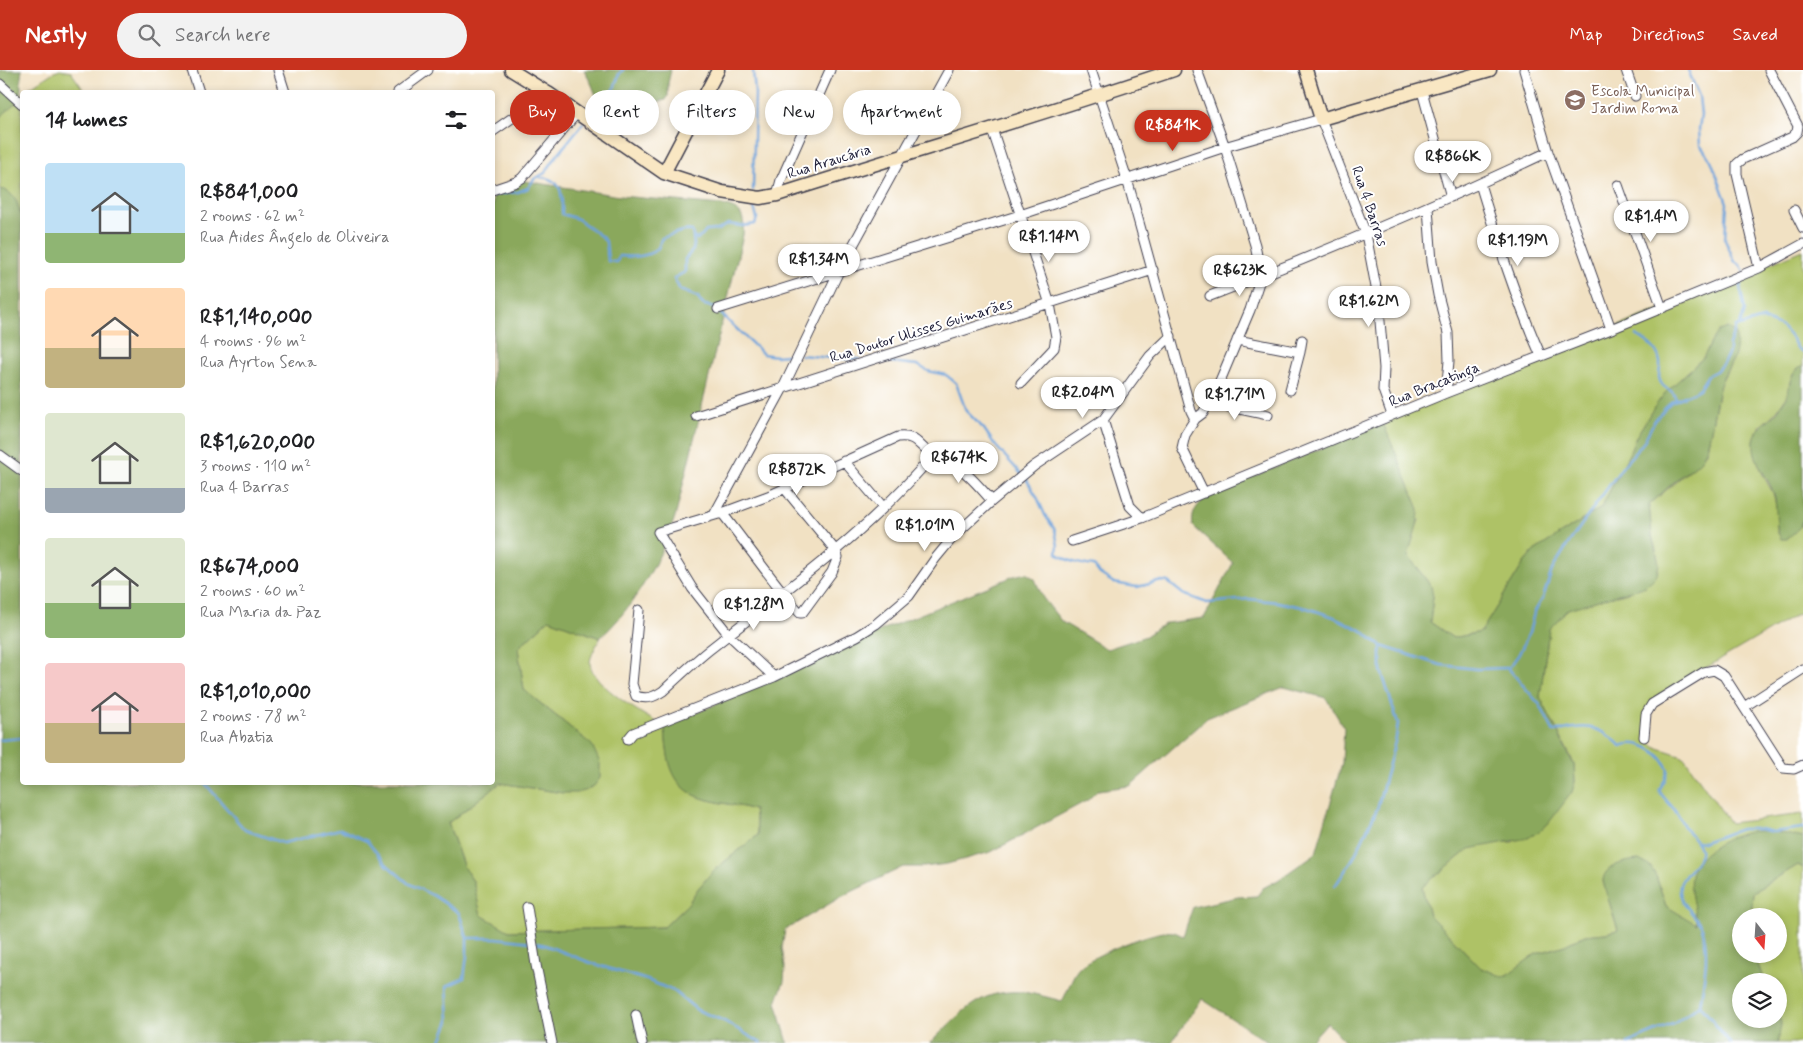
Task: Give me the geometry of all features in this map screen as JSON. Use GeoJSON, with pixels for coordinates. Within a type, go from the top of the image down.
{"type":"FeatureCollection","features":[{"type":"Feature","properties":{"kind":"street"},"geometry":{"type":"LineString","coordinates":[[192,70],[197,90]]}},
{"type":"Feature","properties":{"kind":"street"},"geometry":{"type":"LineString","coordinates":[[401,90],[428,70]]}},
{"type":"Feature","properties":{"kind":"street","name":"Rua Araucária"},"geometry":{"type":"LineString","coordinates":[[512,70],[543,90]]}},
{"type":"Feature","properties":{"kind":"street"},"geometry":{"type":"LineString","coordinates":[[664,173],[718,70]]}},
{"type":"Feature","properties":{"kind":"street"},"geometry":{"type":"LineString","coordinates":[[777,194],[785,171],[830,70]]}},
{"type":"Feature","properties":{"kind":"street"},"geometry":{"type":"LineString","coordinates":[[718,514],[783,388],[839,271],[950,70]]}},
{"type":"Feature","properties":{"kind":"street"},"geometry":{"type":"LineString","coordinates":[[1091,70],[1127,179],[1191,411],[1195,419]]}},
{"type":"Feature","properties":{"kind":"street","name":"Rua Araucária"},"geometry":{"type":"LineString","coordinates":[[577,114],[664,173],[722,192],[760,198],[902,157],[1099,96],[1174,70]]}},
{"type":"Feature","properties":{"kind":"street"},"geometry":{"type":"LineString","coordinates":[[1197,70],[1225,147],[1255,245],[1261,276],[1250,310],[1217,388],[1203,413],[1195,419],[1185,436],[1182,448],[1204,492]]}},
{"type":"Feature","properties":{"kind":"street","name":"Rua 4 Barras"},"geometry":{"type":"LineString","coordinates":[[1306,70],[1321,119],[1366,234],[1378,298],[1384,368],[1383,390],[1392,415]]}},
{"type":"Feature","properties":{"kind":"street"},"geometry":{"type":"LineString","coordinates":[[718,309],[1020,215],[1225,147],[1490,70]]}},
{"type":"Feature","properties":{"kind":"street"},"geometry":{"type":"LineString","coordinates":[[1524,70],[1548,152],[1611,329]]}},
{"type":"Feature","properties":{"kind":"street"},"geometry":{"type":"LineString","coordinates":[[1626,70],[1636,96]]}},
{"type":"Feature","properties":{"kind":"street"},"geometry":{"type":"LineString","coordinates":[[1759,268],[1737,174],[1737,164],[1742,159],[1792,137],[1797,132],[1798,126],[1769,70]]}},
{"type":"Feature","properties":{"kind":"street"},"geometry":{"type":"LineString","coordinates":[[280,71],[284,90]]}},
{"type":"Feature","properties":{"kind":"street"},"geometry":{"type":"LineString","coordinates":[[0,84],[20,102]]}},
{"type":"Feature","properties":{"kind":"street"},"geometry":{"type":"LineString","coordinates":[[1422,91],[1451,197]]}},
{"type":"Feature","properties":{"kind":"street"},"geometry":{"type":"LineString","coordinates":[[495,189],[522,178],[577,114]]}},
{"type":"Feature","properties":{"kind":"street"},"geometry":{"type":"LineString","coordinates":[[495,130],[510,119]]}},
{"type":"Feature","properties":{"kind":"street"},"geometry":{"type":"LineString","coordinates":[[992,129],[1050,304],[1056,337],[1054,348],[1020,383]]}},
{"type":"Feature","properties":{"kind":"street"},"geometry":{"type":"LineString","coordinates":[[1210,296],[1428,208],[1548,152]]}},
{"type":"Feature","properties":{"kind":"street"},"geometry":{"type":"LineString","coordinates":[[1480,184],[1505,265],[1524,318],[1541,356]]}},
{"type":"Feature","properties":{"kind":"street"},"geometry":{"type":"LineString","coordinates":[[1618,185],[1662,308]]}},
{"type":"Feature","properties":{"kind":"street"},"geometry":{"type":"LineString","coordinates":[[1428,208],[1432,262],[1448,333],[1449,361],[1446,393]]}},
{"type":"Feature","properties":{"kind":"street"},"geometry":{"type":"LineString","coordinates":[[1794,210],[1803,228]]}},
{"type":"Feature","properties":{"kind":"street","name":"Rua Bracatinga"},"geometry":{"type":"LineString","coordinates":[[1072,541],[1142,518],[1446,393],[1611,329],[1759,268],[1803,244]]}},
{"type":"Feature","properties":{"kind":"street","name":"Rua Doutor Ulisses Guimarães"},"geometry":{"type":"LineString","coordinates":[[696,416],[1153,270]]}},
{"type":"Feature","properties":{"kind":"street"},"geometry":{"type":"LineString","coordinates":[[628,739],[633,733],[774,677],[857,636],[876,624],[909,596],[954,536],[992,501],[1034,466],[1103,420],[1150,356],[1171,336]]}},
{"type":"Feature","properties":{"kind":"street"},"geometry":{"type":"LineString","coordinates":[[1237,340],[1300,352]]}},
{"type":"Feature","properties":{"kind":"street"},"geometry":{"type":"LineString","coordinates":[[1290,390],[1302,340]]}},
{"type":"Feature","properties":{"kind":"street"},"geometry":{"type":"LineString","coordinates":[[1210,400],[1230,408],[1268,415]]}},
{"type":"Feature","properties":{"kind":"street"},"geometry":{"type":"LineString","coordinates":[[1103,420],[1130,506],[1142,518]]}},
{"type":"Feature","properties":{"kind":"street"},"geometry":{"type":"LineString","coordinates":[[774,677],[729,635],[692,588],[658,532],[718,514],[785,489],[898,437],[908,436],[932,455],[945,458],[976,482],[992,501]]}},
{"type":"Feature","properties":{"kind":"street"},"geometry":{"type":"LineString","coordinates":[[0,455],[20,470]]}},
{"type":"Feature","properties":{"kind":"street"},"geometry":{"type":"LineString","coordinates":[[639,610],[632,684],[636,696],[644,699],[656,696],[663,691],[707,652],[836,551],[911,481],[932,455]]}},
{"type":"Feature","properties":{"kind":"street"},"geometry":{"type":"LineString","coordinates":[[844,462],[883,507]]}},
{"type":"Feature","properties":{"kind":"street"},"geometry":{"type":"LineString","coordinates":[[718,514],[758,558],[783,594],[800,613],[804,611],[832,572],[838,557],[836,551],[785,489]]}},
{"type":"Feature","properties":{"kind":"street"},"geometry":{"type":"LineString","coordinates":[[1744,707],[1803,669]]}},
{"type":"Feature","properties":{"kind":"street"},"geometry":{"type":"LineString","coordinates":[[1644,737],[1646,714],[1652,704],[1704,672],[1714,670],[1724,676],[1783,768],[1794,769],[1803,765]]}},
{"type":"Feature","properties":{"kind":"street"},"geometry":{"type":"LineString","coordinates":[[527,907],[536,965],[552,1043]]}},
{"type":"Feature","properties":{"kind":"street"},"geometry":{"type":"LineString","coordinates":[[636,1015],[642,1043]]}},
{"type":"Feature","properties":{"kind":"green space"},"geometry":{"type":"Polygon","coordinates":[[[0,70],[22,70],[19,98],[0,117],[0,70]]]}},
{"type":"Feature","properties":{"kind":"green space"},"geometry":{"type":"Polygon","coordinates":[[[60,70],[71,72],[84,90],[26,90],[60,70]]]}},
{"type":"Feature","properties":{"kind":"green space"},"geometry":{"type":"Polygon","coordinates":[[[584,70],[671,70],[668,96],[666,100],[659,102],[659,90],[594,90],[584,70]]]}},
{"type":"Feature","properties":{"kind":"green space"},"geometry":{"type":"Polygon","coordinates":[[[20,95],[20,211],[12,196],[0,189],[0,117],[20,95]]]}},
{"type":"Feature","properties":{"kind":"green space"},"geometry":{"type":"Polygon","coordinates":[[[525,181],[620,196],[722,205],[734,209],[741,214],[743,218],[743,235],[677,510],[665,544],[647,579],[625,611],[600,638],[549,619],[518,648],[524,690],[592,745],[600,763],[600,778],[594,786],[576,793],[563,793],[500,783],[448,823],[464,868],[473,881],[481,915],[509,931],[664,927],[688,904],[713,871],[758,835],[754,810],[708,800],[695,795],[678,781],[669,762],[665,727],[884,629],[1014,576],[1026,573],[1035,579],[1043,598],[1062,622],[1107,649],[1146,636],[1167,623],[1204,618],[1233,563],[1193,526],[1193,515],[1198,506],[1215,492],[1383,423],[1419,509],[1417,527],[1408,556],[1431,586],[1433,597],[1430,622],[1453,638],[1481,632],[1524,563],[1534,551],[1601,508],[1636,437],[1653,409],[1665,393],[1703,358],[1719,331],[1727,328],[1735,332],[1735,355],[1720,385],[1710,436],[1704,454],[1699,462],[1649,505],[1652,536],[1659,563],[1657,575],[1646,586],[1568,609],[1549,629],[1540,697],[1574,765],[1575,782],[1572,792],[1548,824],[1538,832],[1528,838],[1469,849],[1422,887],[1429,915],[1481,968],[1504,977],[1536,954],[1565,945],[1585,935],[1618,930],[1603,880],[1612,867],[1628,861],[1639,860],[1650,866],[1656,876],[1666,906],[1696,924],[1690,881],[1694,866],[1708,851],[1727,839],[1748,832],[1775,832],[1803,838],[1803,868],[1798,865],[1753,892],[1752,908],[1732,908],[1732,963],[1757,963],[1761,973],[1732,973],[1732,1028],[1780,1028],[1778,1043],[1346,1043],[1327,1023],[1309,1043],[1269,1043],[1202,999],[1171,1043],[930,1043],[959,1015],[980,1000],[992,995],[1006,992],[1021,992],[1062,1001],[1074,975],[1080,967],[1097,956],[1154,934],[1175,932],[1183,936],[1193,907],[1238,897],[1257,896],[1263,888],[1278,880],[1316,853],[1342,763],[1344,728],[1326,698],[1284,687],[1207,718],[1130,786],[1098,790],[1088,800],[991,852],[947,864],[903,867],[841,897],[785,930],[782,948],[785,967],[784,982],[776,1002],[788,1043],[0,1043],[0,189],[13,196],[20,211],[20,785],[495,785],[495,191],[513,182],[525,181]]]}},
{"type":"Feature","properties":{"kind":"green space"},"geometry":{"type":"Polygon","coordinates":[[[1803,250],[1803,366],[1794,373],[1779,408],[1760,426],[1757,459],[1773,493],[1777,510],[1777,533],[1800,527],[1803,519],[1803,611],[1675,686],[1651,705],[1646,734],[1651,743],[1658,748],[1683,756],[1730,823],[1803,814],[1803,838],[1774,832],[1691,891],[1695,907],[1696,925],[1666,906],[1656,876],[1617,865],[1606,873],[1603,882],[1618,930],[1585,935],[1565,945],[1536,954],[1504,978],[1481,968],[1429,915],[1422,887],[1469,849],[1498,842],[1513,842],[1575,782],[1574,765],[1571,757],[1540,697],[1549,628],[1568,609],[1629,592],[1657,554],[1652,536],[1649,505],[1701,460],[1707,450],[1720,384],[1735,356],[1712,341],[1703,358],[1665,393],[1653,409],[1636,437],[1601,508],[1534,551],[1524,563],[1481,632],[1453,638],[1430,622],[1433,597],[1431,586],[1408,556],[1419,520],[1383,423],[1803,250]]]}},
{"type":"Feature","properties":{"kind":"green space"},"geometry":{"type":"Polygon","coordinates":[[[1803,366],[1803,519],[1800,527],[1787,539],[1781,539],[1774,494],[1755,455],[1754,441],[1755,435],[1780,408],[1786,398],[1794,372],[1803,366]]]}},
{"type":"Feature","properties":{"kind":"green space"},"geometry":{"type":"Polygon","coordinates":[[[549,619],[600,638],[590,660],[593,672],[621,700],[665,727],[670,762],[679,782],[686,789],[696,796],[754,810],[758,835],[713,871],[688,904],[664,927],[509,931],[481,916],[473,881],[464,868],[448,823],[500,783],[563,793],[581,736],[524,690],[518,648],[549,619]]]}},
{"type":"Feature","properties":{"kind":"green space"},"geometry":{"type":"Polygon","coordinates":[[[1798,865],[1803,868],[1803,1043],[1778,1043],[1779,1028],[1787,1028],[1787,973],[1761,973],[1757,963],[1788,962],[1788,908],[1752,908],[1753,892],[1798,865]]]}},
{"type":"Feature","properties":{"kind":"waterway"},"geometry":{"type":"LineString","coordinates":[[614,90],[619,74],[623,70]]}},
{"type":"Feature","properties":{"kind":"waterway"},"geometry":{"type":"LineString","coordinates":[[753,70],[755,93],[753,190]]}},
{"type":"Feature","properties":{"kind":"waterway"},"geometry":{"type":"LineString","coordinates":[[1688,70],[1699,96],[1701,115],[1699,129],[1700,145],[1711,160],[1727,203],[1725,240],[1735,262],[1744,271]]}},
{"type":"Feature","properties":{"kind":"waterway"},"geometry":{"type":"LineString","coordinates":[[495,195],[518,192],[528,188],[534,179],[545,173],[583,123]]}},
{"type":"Feature","properties":{"kind":"waterway"},"geometry":{"type":"LineString","coordinates":[[540,177],[548,178],[558,185],[561,195],[562,214],[578,219],[602,237],[606,242],[608,261],[617,262],[619,256],[634,257],[648,254],[657,249],[662,238],[681,232],[692,231],[693,250],[685,259],[685,272],[674,278],[680,290],[698,297],[703,304],[715,308]]}},
{"type":"Feature","properties":{"kind":"waterway"},"geometry":{"type":"LineString","coordinates":[[693,237],[697,239],[706,231],[718,230],[728,224],[742,226],[755,224],[757,218],[752,201]]}},
{"type":"Feature","properties":{"kind":"waterway"},"geometry":{"type":"LineString","coordinates":[[1740,325],[1745,310],[1740,287],[1744,277]]}},
{"type":"Feature","properties":{"kind":"waterway"},"geometry":{"type":"LineString","coordinates":[[719,312],[763,354],[776,356],[796,354]]}},
{"type":"Feature","properties":{"kind":"waterway"},"geometry":{"type":"LineString","coordinates":[[1509,668],[1519,654],[1529,633],[1534,613],[1543,598],[1552,570],[1568,544],[1623,466],[1643,443],[1655,420],[1671,402],[1699,389],[1708,375],[1716,371],[1724,362],[1736,327],[1763,319],[1782,327],[1798,349],[1803,352]]}},
{"type":"Feature","properties":{"kind":"waterway"},"geometry":{"type":"LineString","coordinates":[[1636,335],[1650,344],[1657,352],[1660,362],[1660,381],[1665,388],[1673,393],[1676,400]]}},
{"type":"Feature","properties":{"kind":"waterway"},"geometry":{"type":"LineString","coordinates":[[801,355],[860,359]]}},
{"type":"Feature","properties":{"kind":"waterway"},"geometry":{"type":"LineString","coordinates":[[881,361],[917,365],[928,371],[946,375],[956,383],[966,411],[984,429],[995,445],[1021,474]]}},
{"type":"Feature","properties":{"kind":"waterway"},"geometry":{"type":"LineString","coordinates":[[1025,477],[1055,530],[1058,546],[1057,553],[1070,561],[1094,566],[1100,574],[1114,583],[1137,587],[1162,581],[1168,582],[1183,594],[1207,603],[1249,599],[1307,608],[1334,617],[1361,630],[1381,646],[1441,665],[1477,669],[1508,668],[1540,705],[1554,732],[1582,727],[1590,728],[1605,733],[1621,746],[1635,744],[1655,752],[1665,763],[1668,770],[1659,790],[1685,828],[1696,840],[1700,849],[1699,858],[1680,885],[1681,898],[1702,928],[1706,947],[1706,966],[1700,1005],[1730,1043]]}},
{"type":"Feature","properties":{"kind":"waterway"},"geometry":{"type":"LineString","coordinates":[[1335,886],[1354,857],[1377,809],[1396,738],[1398,723],[1381,670],[1381,646]]}},
{"type":"Feature","properties":{"kind":"waterway"},"geometry":{"type":"LineString","coordinates":[[0,740],[20,738]]}},
{"type":"Feature","properties":{"kind":"waterway"},"geometry":{"type":"LineString","coordinates":[[207,785],[245,830],[283,843],[340,829],[367,841],[386,864],[408,883],[434,896],[459,913],[467,938],[464,978],[447,986],[449,1021],[440,1043]]}},
{"type":"Feature","properties":{"kind":"waterway"},"geometry":{"type":"LineString","coordinates":[[1697,841],[1704,842],[1741,829],[1760,829],[1773,832],[1803,828]]}},
{"type":"Feature","properties":{"kind":"waterway"},"geometry":{"type":"LineString","coordinates":[[467,938],[496,938],[531,942]]}},
{"type":"Feature","properties":{"kind":"waterway"},"geometry":{"type":"LineString","coordinates":[[536,943],[591,963],[647,980],[674,991],[697,1010],[724,1021],[761,1043]]}},
{"type":"Feature","properties":{"kind":"waterway"},"geometry":{"type":"LineString","coordinates":[[1628,1043],[1675,1023],[1700,1005]]}},
{"type":"Feature","properties":{"kind":"place","name":"Escola Municipal Jardim Roma"},"geometry":{"type":"Point","coordinates":[1575,100]}}]}
